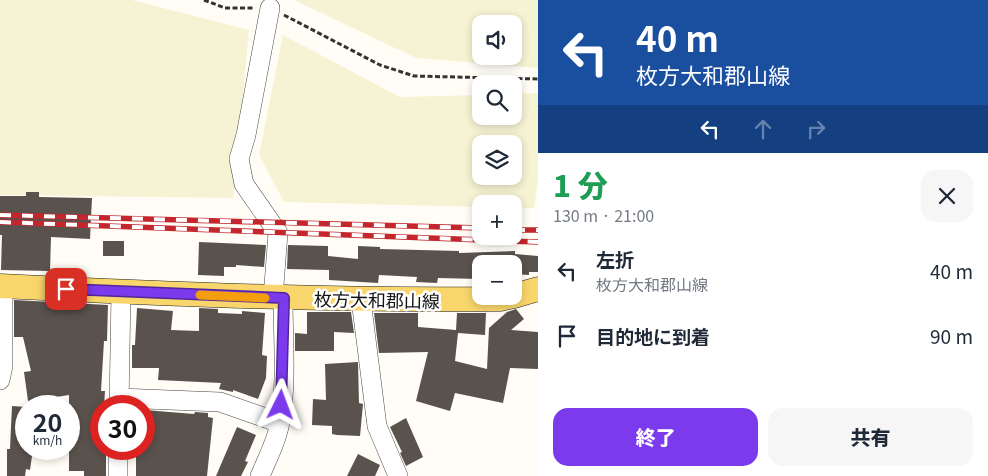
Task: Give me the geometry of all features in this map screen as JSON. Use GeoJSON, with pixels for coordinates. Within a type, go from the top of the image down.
{"type":"FeatureCollection","features":[{"type":"Feature","properties":{"kind":"main road","name":"枚方大和郡山線"},"geometry":{"type":"LineString","coordinates":[[2,286],[361,300],[500,299],[528,293]]}},
{"type":"Feature","properties":{"kind":"street"},"geometry":{"type":"LineString","coordinates":[[260,476],[273,446],[280,422],[283,388],[278,298],[278,233],[244,184],[239,159],[246,135],[270,8]]}},
{"type":"Feature","properties":{"kind":"street"},"geometry":{"type":"LineString","coordinates":[[0,380],[3,366],[2,286]]}},
{"type":"Feature","properties":{"kind":"street"},"geometry":{"type":"LineString","coordinates":[[119,395],[121,292]]}},
{"type":"Feature","properties":{"kind":"street"},"geometry":{"type":"LineString","coordinates":[[361,300],[377,426],[398,476]]}},
{"type":"Feature","properties":{"kind":"street"},"geometry":{"type":"LineString","coordinates":[[155,402],[220,402],[280,422]]}},
{"type":"Feature","properties":{"kind":"street"},"geometry":{"type":"LineString","coordinates":[[118,460],[118,476]]}},
{"type":"Feature","properties":{"kind":"path"},"geometry":{"type":"LineString","coordinates":[[204,0],[225,8],[270,8],[380,65],[414,76],[521,77],[538,79]]}},
{"type":"Feature","properties":{"kind":"shaded area"},"geometry":{"type":"Polygon","coordinates":[[[0,0],[132,0],[249,30],[233,198],[0,195],[0,0]]]}},
{"type":"Feature","properties":{"kind":"shaded area"},"geometry":{"type":"Polygon","coordinates":[[[294,0],[538,0],[538,68],[501,65],[522,65],[522,15],[472,15],[472,63],[416,58],[294,0]]]}},
{"type":"Feature","properties":{"kind":"shaded area"},"geometry":{"type":"Polygon","coordinates":[[[283,35],[400,97],[472,95],[472,125],[522,125],[522,94],[538,93],[538,180],[534,208],[522,208],[522,195],[472,195],[472,207],[284,202],[259,155],[283,35]]]}},
{"type":"Feature","properties":{"kind":"building"},"geometry":{"type":"Polygon","coordinates":[[[26,192],[39,192],[39,197],[92,198],[90,239],[51,237],[50,271],[1,270],[0,196],[26,196],[26,192]]]}},
{"type":"Feature","properties":{"kind":"building"},"geometry":{"type":"Polygon","coordinates":[[[103,241],[124,241],[124,256],[103,256],[103,241]]]}},
{"type":"Feature","properties":{"kind":"building"},"geometry":{"type":"Polygon","coordinates":[[[199,242],[266,245],[264,267],[236,265],[236,267],[224,267],[224,276],[198,275],[199,242]]]}},
{"type":"Feature","properties":{"kind":"building"},"geometry":{"type":"Polygon","coordinates":[[[288,245],[328,246],[328,256],[358,259],[358,246],[380,247],[380,249],[459,251],[459,253],[515,251],[515,254],[538,256],[538,272],[529,272],[529,275],[522,275],[522,255],[472,255],[472,279],[438,278],[437,283],[416,282],[417,277],[379,275],[378,283],[329,280],[329,270],[287,269],[288,245]]]}},
{"type":"Feature","properties":{"kind":"building"},"geometry":{"type":"Polygon","coordinates":[[[14,300],[108,305],[107,341],[104,341],[101,391],[105,391],[105,395],[90,395],[90,460],[106,460],[106,476],[84,476],[84,471],[69,471],[69,460],[80,460],[80,395],[27,395],[24,372],[31,371],[23,337],[14,337],[14,300]]]}},
{"type":"Feature","properties":{"kind":"building"},"geometry":{"type":"Polygon","coordinates":[[[137,308],[173,311],[171,330],[199,331],[199,308],[218,309],[218,313],[242,314],[242,311],[265,313],[262,355],[267,356],[266,378],[258,399],[233,390],[233,392],[219,389],[221,383],[158,380],[159,368],[132,368],[132,345],[135,345],[137,308]]]}},
{"type":"Feature","properties":{"kind":"building"},"geometry":{"type":"Polygon","coordinates":[[[516,309],[524,319],[511,330],[538,332],[538,369],[510,368],[503,403],[455,393],[450,411],[416,401],[428,352],[379,353],[374,313],[418,313],[418,327],[456,330],[457,313],[486,313],[485,335],[458,333],[455,361],[487,369],[489,328],[507,312],[516,309]]]}},
{"type":"Feature","properties":{"kind":"building"},"geometry":{"type":"Polygon","coordinates":[[[307,312],[351,312],[354,333],[334,332],[334,351],[295,351],[295,333],[307,334],[307,312]]]}},
{"type":"Feature","properties":{"kind":"building"},"geometry":{"type":"Polygon","coordinates":[[[358,362],[359,403],[363,404],[360,436],[332,434],[332,426],[312,425],[313,399],[326,400],[325,364],[358,362]]]}},
{"type":"Feature","properties":{"kind":"building"},"geometry":{"type":"Polygon","coordinates":[[[12,406],[15,406],[15,460],[31,460],[30,470],[26,469],[25,476],[7,476],[7,449],[10,449],[12,406]]]}},
{"type":"Feature","properties":{"kind":"building"},"geometry":{"type":"Polygon","coordinates":[[[155,411],[194,414],[195,412],[208,413],[208,417],[213,418],[207,476],[136,476],[136,460],[155,460],[155,411]]]}},
{"type":"Feature","properties":{"kind":"building"},"geometry":{"type":"Polygon","coordinates":[[[406,418],[423,457],[406,466],[400,453],[402,452],[390,427],[406,418]]]}},
{"type":"Feature","properties":{"kind":"building"},"geometry":{"type":"Polygon","coordinates":[[[237,427],[256,435],[245,461],[248,462],[241,476],[216,476],[237,427]]]}},
{"type":"Feature","properties":{"kind":"building"},"geometry":{"type":"Polygon","coordinates":[[[358,454],[380,465],[375,476],[347,476],[358,454]]]}},
{"type":"Feature","properties":{"kind":"railway"},"geometry":{"type":"LineString","coordinates":[[0,215],[472,228]]}},
{"type":"Feature","properties":{"kind":"railway"},"geometry":{"type":"LineString","coordinates":[[0,222],[538,242]]}},
{"type":"Feature","properties":{"kind":"railway"},"geometry":{"type":"LineString","coordinates":[[522,230],[538,230]]}},
{"type":"Feature","properties":{"kind":"slow traffic"},"geometry":{"type":"LineString","coordinates":[[200,295],[265,298]]}},
{"type":"Feature","properties":{"kind":"route"},"geometry":{"type":"LineString","coordinates":[[66,289],[284,298],[283,388],[281,405]]}}]}
